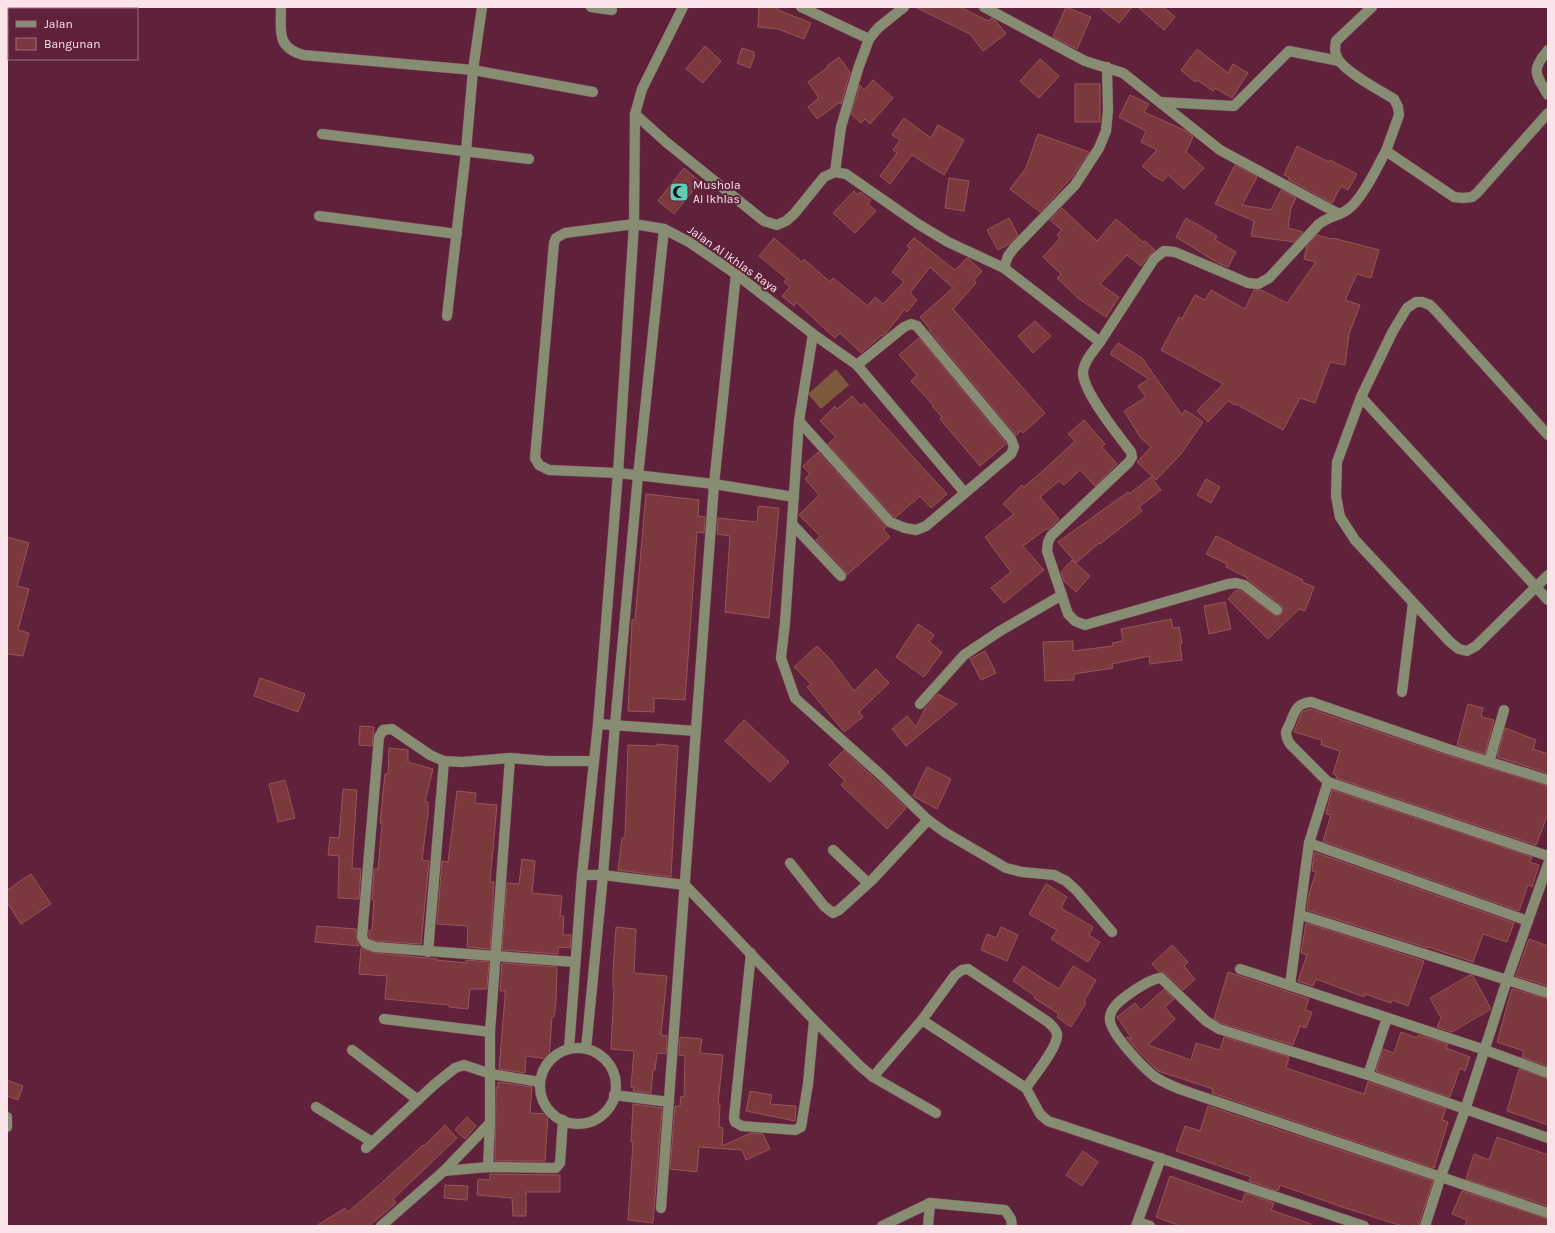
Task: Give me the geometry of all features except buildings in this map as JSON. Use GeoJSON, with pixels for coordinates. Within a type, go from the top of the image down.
{"type":"FeatureCollection","features":[{"type":"Feature","properties":{"kind":"street"},"geometry":{"type":"LineString","coordinates":[[281,7],[282,38],[292,52],[303,56],[473,70],[593,92]]}},
{"type":"Feature","properties":{"kind":"street"},"geometry":{"type":"LineString","coordinates":[[447,316],[466,151],[473,70],[482,7]]}},
{"type":"Feature","properties":{"kind":"street"},"geometry":{"type":"LineString","coordinates":[[591,7],[612,10]]}},
{"type":"Feature","properties":{"kind":"street"},"geometry":{"type":"LineString","coordinates":[[569,1049],[582,875],[598,724],[618,473],[634,224],[635,114],[642,89],[683,7]]}},
{"type":"Feature","properties":{"kind":"street"},"geometry":{"type":"LineString","coordinates":[[801,7],[869,40]]}},
{"type":"Feature","properties":{"kind":"street"},"geometry":{"type":"LineString","coordinates":[[835,172],[841,128],[858,69],[869,40],[878,28],[904,7]]}},
{"type":"Feature","properties":{"kind":"street"},"geometry":{"type":"LineString","coordinates":[[984,7],[1085,61],[1123,72],[1220,150],[1339,214]]}},
{"type":"Feature","properties":{"kind":"street"},"geometry":{"type":"LineString","coordinates":[[1277,610],[1244,585],[1236,583],[1085,625],[1075,620],[1068,614],[1047,551],[1048,542],[1051,536],[1129,462],[1132,457],[1131,452],[1096,404],[1083,372],[1086,361],[1154,259],[1164,251],[1175,252],[1248,283],[1258,284],[1269,278],[1319,224],[1325,219],[1348,210],[1358,199],[1386,151],[1399,115],[1398,107],[1394,99],[1348,69],[1339,61],[1334,52],[1336,41],[1372,7]]}},
{"type":"Feature","properties":{"kind":"street"},"geometry":{"type":"LineString","coordinates":[[1548,50],[1540,60],[1536,75],[1548,95]]}},
{"type":"Feature","properties":{"kind":"street"},"geometry":{"type":"LineString","coordinates":[[1160,102],[1234,106],[1289,51],[1339,61]]}},
{"type":"Feature","properties":{"kind":"street"},"geometry":{"type":"LineString","coordinates":[[1004,268],[1011,252],[1074,185],[1099,148],[1106,131],[1109,90],[1107,67]]}},
{"type":"Feature","properties":{"kind":"street"},"geometry":{"type":"LineString","coordinates":[[1386,151],[1454,197],[1472,197],[1481,189],[1548,113]]}},
{"type":"Feature","properties":{"kind":"street"},"geometry":{"type":"LineString","coordinates":[[635,114],[666,142],[764,221],[778,225],[794,214],[824,177],[835,172],[846,174],[858,180],[918,224],[948,242],[1004,268],[1100,342]]}},
{"type":"Feature","properties":{"kind":"street"},"geometry":{"type":"LineString","coordinates":[[322,134],[529,159]]}},
{"type":"Feature","properties":{"kind":"street"},"geometry":{"type":"LineString","coordinates":[[319,216],[457,234]]}},
{"type":"Feature","properties":{"kind":"street","name":"Jalan Al Ikhlas Raya"},"geometry":{"type":"LineString","coordinates":[[618,473],[549,470],[539,465],[535,458],[554,243],[556,238],[565,233],[634,224],[664,229],[690,242],[736,274],[813,334],[857,365],[964,493]]}},
{"type":"Feature","properties":{"kind":"street"},"geometry":{"type":"LineString","coordinates":[[586,1049],[603,875],[638,476],[664,229]]}},
{"type":"Feature","properties":{"kind":"street"},"geometry":{"type":"LineString","coordinates":[[661,1208],[714,484],[736,274]]}},
{"type":"Feature","properties":{"kind":"street"},"geometry":{"type":"LineString","coordinates":[[1548,435],[1436,311],[1430,305],[1422,302],[1416,302],[1407,308],[1393,331],[1360,397],[1337,462],[1336,496],[1339,512],[1344,525],[1355,540],[1413,604],[1450,642],[1459,649],[1467,651],[1476,646],[1548,575]]}},
{"type":"Feature","properties":{"kind":"street"},"geometry":{"type":"LineString","coordinates":[[799,421],[890,522],[905,528],[916,530],[926,526],[1011,454],[1014,447],[1011,439],[917,326],[911,324],[904,327],[857,365]]}},
{"type":"Feature","properties":{"kind":"street"},"geometry":{"type":"LineString","coordinates":[[813,334],[799,421],[792,524],[780,658],[795,698],[881,775],[928,820],[978,853],[1006,868],[1022,872],[1054,875],[1066,881],[1077,890],[1112,932]]}},
{"type":"Feature","properties":{"kind":"street"},"geometry":{"type":"LineString","coordinates":[[1360,397],[1548,600]]}},
{"type":"Feature","properties":{"kind":"street"},"geometry":{"type":"LineString","coordinates":[[618,473],[714,484],[794,497]]}},
{"type":"Feature","properties":{"kind":"street"},"geometry":{"type":"LineString","coordinates":[[792,524],[841,576]]}},
{"type":"Feature","properties":{"kind":"street"},"geometry":{"type":"LineString","coordinates":[[920,704],[964,655],[1000,631],[1062,595]]}},
{"type":"Feature","properties":{"kind":"street"},"geometry":{"type":"LineString","coordinates":[[1402,692],[1413,604]]}},
{"type":"Feature","properties":{"kind":"street"},"geometry":{"type":"LineString","coordinates":[[1548,780],[1419,740],[1311,702],[1305,702],[1300,705],[1296,710],[1286,732],[1290,744],[1328,782],[1548,856]]}},
{"type":"Feature","properties":{"kind":"street"},"geometry":{"type":"LineString","coordinates":[[1489,762],[1504,710]]}},
{"type":"Feature","properties":{"kind":"street"},"geometry":{"type":"LineString","coordinates":[[598,724],[696,731]]}},
{"type":"Feature","properties":{"kind":"street"},"geometry":{"type":"LineString","coordinates":[[575,962],[375,947],[365,943],[362,937],[381,732],[387,728],[392,729],[430,755],[444,761],[462,762],[510,758],[547,761],[593,761]]}},
{"type":"Feature","properties":{"kind":"street"},"geometry":{"type":"LineString","coordinates":[[488,1167],[491,1074],[490,1032],[510,758]]}},
{"type":"Feature","properties":{"kind":"street"},"geometry":{"type":"LineString","coordinates":[[428,952],[444,761]]}},
{"type":"Feature","properties":{"kind":"street"},"geometry":{"type":"LineString","coordinates":[[1290,985],[1309,844],[1328,782]]}},
{"type":"Feature","properties":{"kind":"street"},"geometry":{"type":"LineString","coordinates":[[790,863],[824,906],[832,913],[839,910],[868,883],[928,820]]}},
{"type":"Feature","properties":{"kind":"street"},"geometry":{"type":"LineString","coordinates":[[1309,844],[1528,921]]}},
{"type":"Feature","properties":{"kind":"street"},"geometry":{"type":"LineString","coordinates":[[833,850],[868,883]]}},
{"type":"Feature","properties":{"kind":"street"},"geometry":{"type":"LineString","coordinates":[[1425,1226],[1485,1050],[1507,980],[1548,864]]}},
{"type":"Feature","properties":{"kind":"street"},"geometry":{"type":"LineString","coordinates":[[582,875],[603,875],[685,885],[814,1020],[873,1078],[936,1113]]}},
{"type":"Feature","properties":{"kind":"street"},"geometry":{"type":"LineString","coordinates":[[1300,915],[1548,993]]}},
{"type":"Feature","properties":{"kind":"street"},"geometry":{"type":"LineString","coordinates":[[751,953],[734,1118],[738,1124],[742,1126],[795,1130],[801,1127],[808,1084],[814,1020]]}},
{"type":"Feature","properties":{"kind":"street"},"geometry":{"type":"LineString","coordinates":[[873,1078],[922,1020],[954,975],[962,970],[968,969],[1055,1028],[1058,1035],[1057,1041],[1026,1088]]}},
{"type":"Feature","properties":{"kind":"street"},"geometry":{"type":"LineString","coordinates":[[1240,969],[1485,1050],[1548,1073]]}},
{"type":"Feature","properties":{"kind":"street"},"geometry":{"type":"LineString","coordinates":[[1548,1138],[1368,1075],[1219,1029],[1206,1021],[1161,978],[1155,979],[1134,991],[1120,1002],[1110,1015],[1109,1021],[1113,1030],[1142,1066],[1168,1084],[1548,1213]]}},
{"type":"Feature","properties":{"kind":"street"},"geometry":{"type":"LineString","coordinates":[[1368,1075],[1387,1018]]}},
{"type":"Feature","properties":{"kind":"street"},"geometry":{"type":"LineString","coordinates":[[384,1019],[490,1032]]}},
{"type":"Feature","properties":{"kind":"street"},"geometry":{"type":"LineString","coordinates":[[922,1020],[1026,1088],[1040,1114],[1048,1121],[1364,1226]]}},
{"type":"Feature","properties":{"kind":"street"},"geometry":{"type":"LineString","coordinates":[[569,1049],[586,1049],[602,1056],[612,1070],[616,1086],[612,1103],[602,1117],[586,1124],[569,1124],[554,1116],[543,1103],[539,1086],[543,1069],[554,1056],[569,1049]]}},
{"type":"Feature","properties":{"kind":"street"},"geometry":{"type":"LineString","coordinates":[[352,1050],[418,1100]]}},
{"type":"Feature","properties":{"kind":"street"},"geometry":{"type":"LineString","coordinates":[[316,1107],[369,1145],[446,1074],[455,1068],[464,1065],[491,1074],[540,1082]]}},
{"type":"Feature","properties":{"kind":"street"},"geometry":{"type":"LineString","coordinates":[[614,1095],[669,1102]]}},
{"type":"Feature","properties":{"kind":"street"},"geometry":{"type":"LineString","coordinates":[[7,1117],[7,1127]]}},
{"type":"Feature","properties":{"kind":"street"},"geometry":{"type":"LineString","coordinates":[[444,1171],[488,1167],[556,1168],[560,1163],[563,1120]]}},
{"type":"Feature","properties":{"kind":"street"},"geometry":{"type":"LineString","coordinates":[[381,1226],[444,1171],[490,1123]]}},
{"type":"Feature","properties":{"kind":"street"},"geometry":{"type":"LineString","coordinates":[[1150,1226],[1137,1224],[1161,1158]]}},
{"type":"Feature","properties":{"kind":"street"},"geometry":{"type":"LineString","coordinates":[[928,1226],[930,1203]]}},
{"type":"Feature","properties":{"kind":"street"},"geometry":{"type":"LineString","coordinates":[[882,1226],[930,1203],[1005,1210],[1011,1219],[1012,1226]]}},
{"type":"Feature","properties":{"kind":"shaded area"},"geometry":{"type":"Polygon","coordinates":[[[836,369],[849,385],[821,409],[808,394],[836,369]]]}},
{"type":"Feature","properties":{"kind":"place","name":"Mushola Al Ikhlas"},"geometry":{"type":"Point","coordinates":[679,192]}}]}
